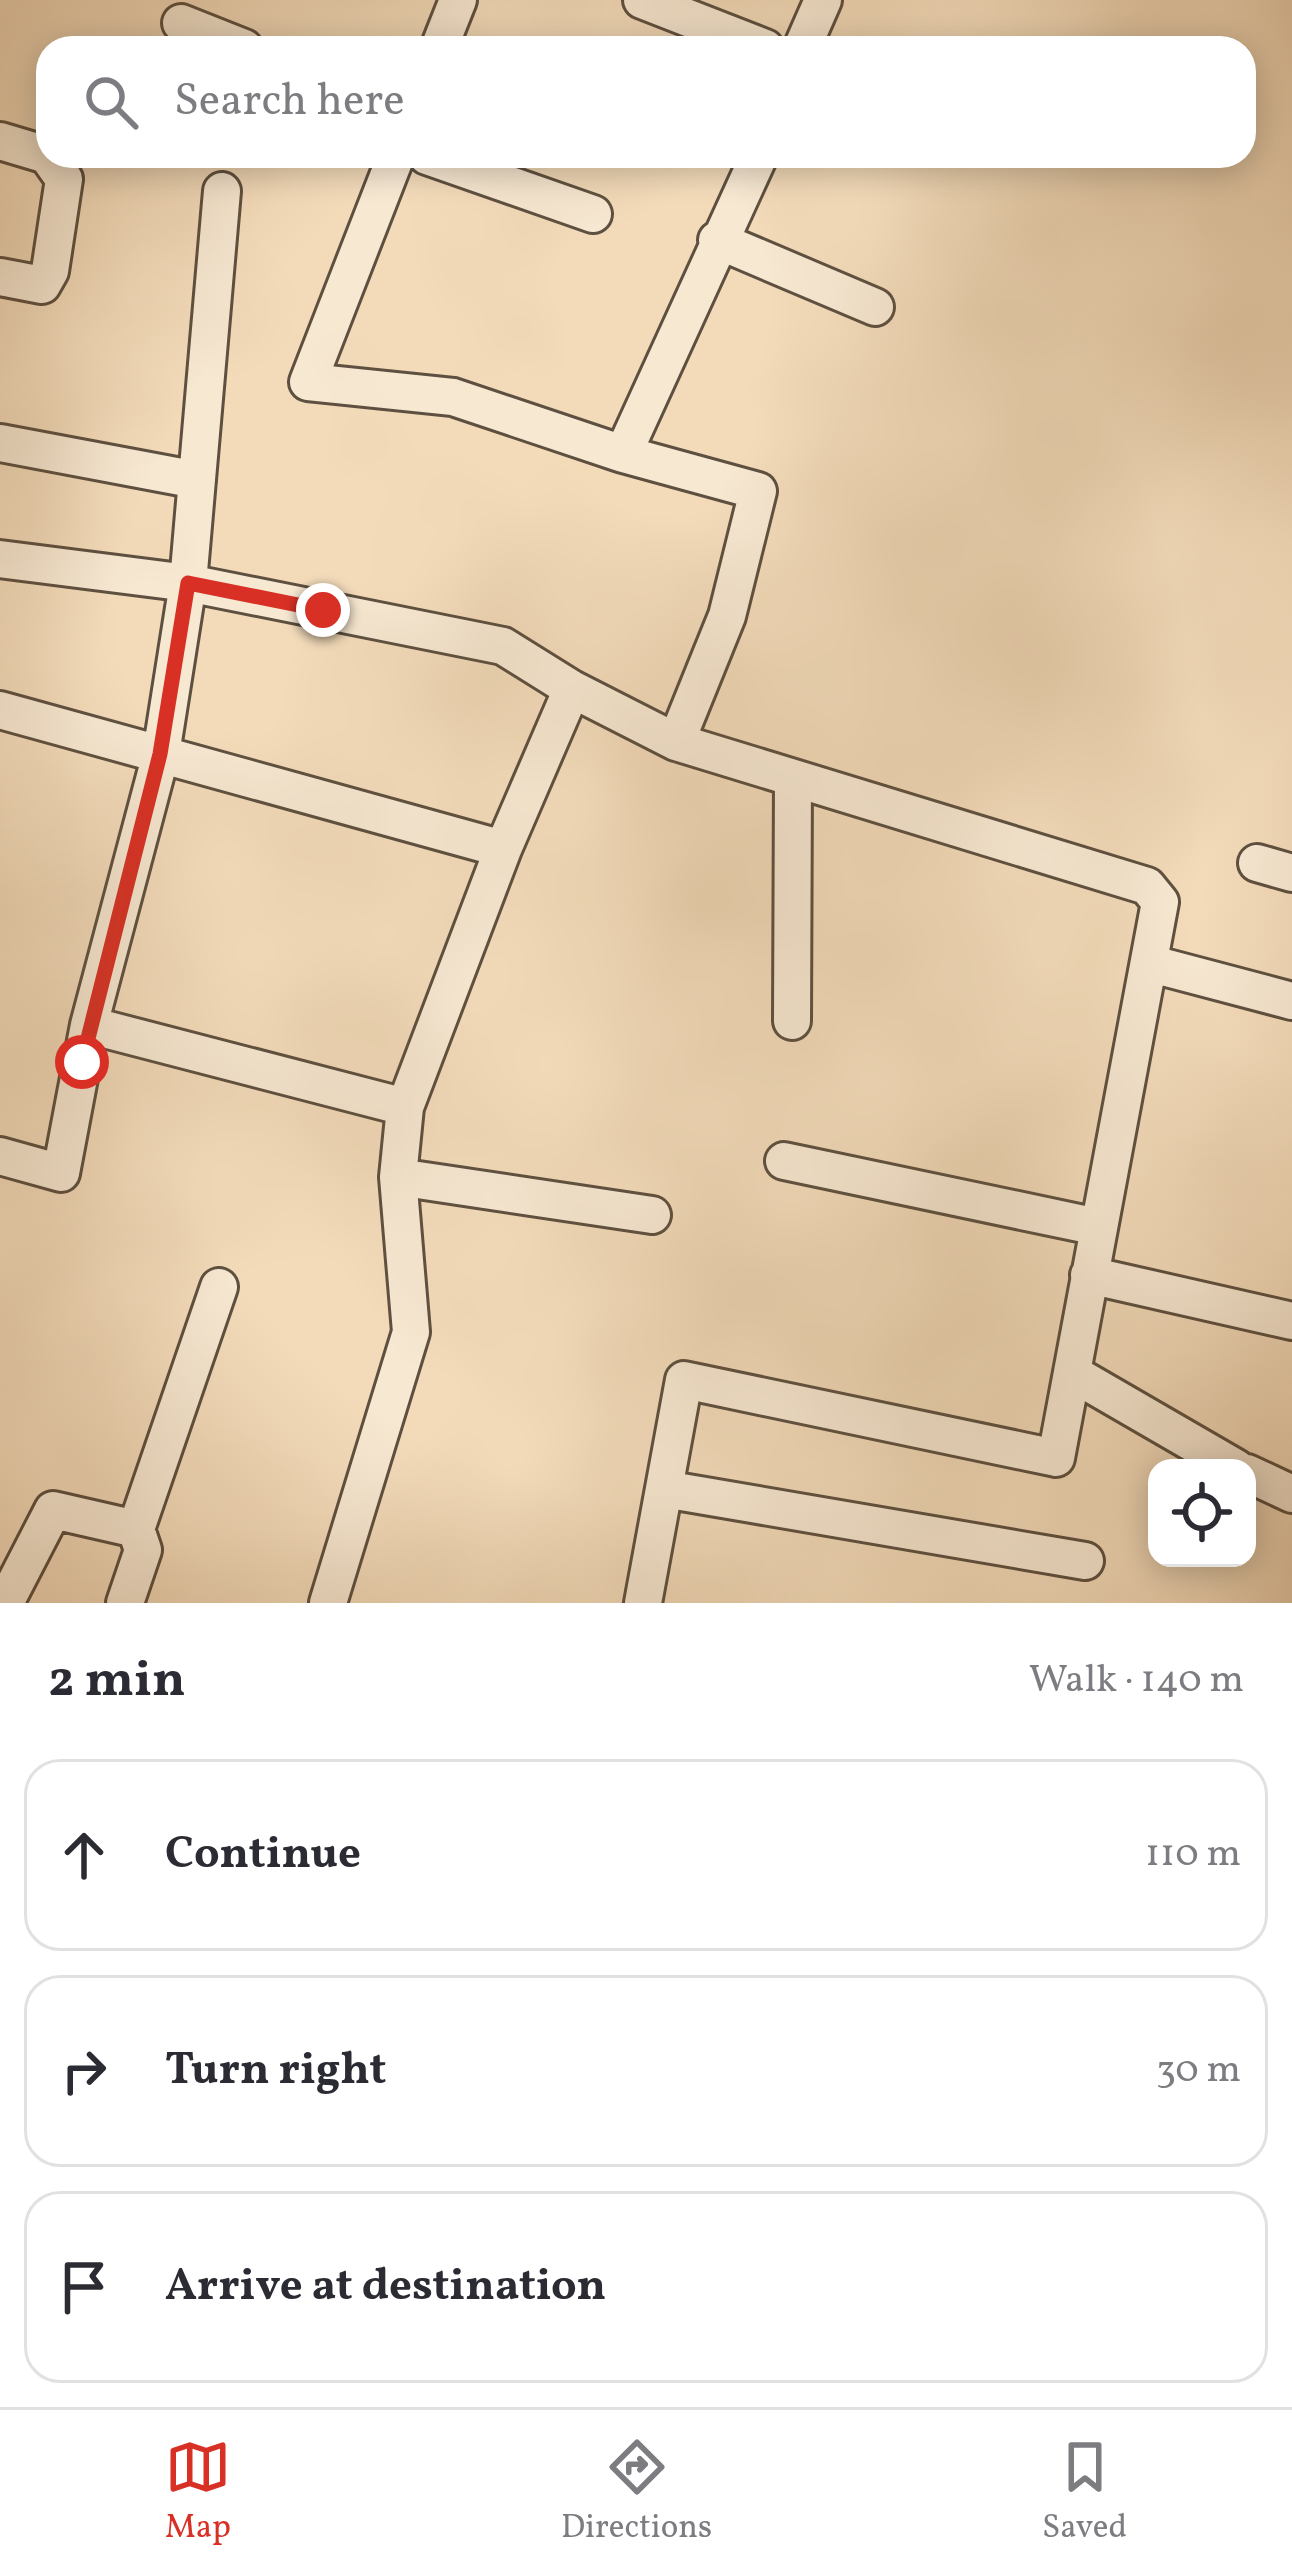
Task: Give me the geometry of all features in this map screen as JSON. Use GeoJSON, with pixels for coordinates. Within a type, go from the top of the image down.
{"type":"FeatureCollection","features":[{"type":"Feature","properties":{"kind":"street"},"geometry":{"type":"LineString","coordinates":[[444,36],[458,0]]}},
{"type":"Feature","properties":{"kind":"street"},"geometry":{"type":"LineString","coordinates":[[642,0],[735,36]]}},
{"type":"Feature","properties":{"kind":"street"},"geometry":{"type":"LineString","coordinates":[[807,36],[823,0]]}},
{"type":"Feature","properties":{"kind":"street"},"geometry":{"type":"LineString","coordinates":[[181,23],[214,36]]}},
{"type":"Feature","properties":{"kind":"street"},"geometry":{"type":"LineString","coordinates":[[0,141],[36,152]]}},
{"type":"Feature","properties":{"kind":"street"},"geometry":{"type":"LineString","coordinates":[[0,278],[42,285],[50,272],[64,179],[56,168]]}},
{"type":"Feature","properties":{"kind":"street"},"geometry":{"type":"LineString","coordinates":[[391,168],[308,382],[454,397],[623,454],[758,491],[727,616],[676,742]]}},
{"type":"Feature","properties":{"kind":"street"},"geometry":{"type":"LineString","coordinates":[[461,168],[593,214]]}},
{"type":"Feature","properties":{"kind":"street"},"geometry":{"type":"LineString","coordinates":[[623,454],[753,168]]}},
{"type":"Feature","properties":{"kind":"street"},"geometry":{"type":"LineString","coordinates":[[0,1156],[61,1172],[89,1025],[160,754],[188,583],[222,191]]}},
{"type":"Feature","properties":{"kind":"street"},"geometry":{"type":"LineString","coordinates":[[717,240],[875,307]]}},
{"type":"Feature","properties":{"kind":"street"},"geometry":{"type":"LineString","coordinates":[[0,443],[197,480]]}},
{"type":"Feature","properties":{"kind":"street"},"geometry":{"type":"LineString","coordinates":[[0,559],[188,583],[503,646],[572,689],[676,742],[1147,886],[1160,902],[1056,1459],[684,1380],[644,1603]]}},
{"type":"Feature","properties":{"kind":"street"},"geometry":{"type":"LineString","coordinates":[[328,1603],[410,1332],[398,1177],[406,1107],[503,849],[572,689]]}},
{"type":"Feature","properties":{"kind":"street"},"geometry":{"type":"LineString","coordinates":[[0,710],[503,849]]}},
{"type":"Feature","properties":{"kind":"street"},"geometry":{"type":"LineString","coordinates":[[792,1021],[794,781]]}},
{"type":"Feature","properties":{"kind":"street"},"geometry":{"type":"LineString","coordinates":[[1152,964],[1292,1001]]}},
{"type":"Feature","properties":{"kind":"street"},"geometry":{"type":"LineString","coordinates":[[89,1025],[406,1107]]}},
{"type":"Feature","properties":{"kind":"street"},"geometry":{"type":"LineString","coordinates":[[784,1161],[1098,1227]]}},
{"type":"Feature","properties":{"kind":"street"},"geometry":{"type":"LineString","coordinates":[[398,1177],[652,1215]]}},
{"type":"Feature","properties":{"kind":"street"},"geometry":{"type":"LineString","coordinates":[[1090,1275],[1292,1322]]}},
{"type":"Feature","properties":{"kind":"street"},"geometry":{"type":"LineString","coordinates":[[125,1603],[143,1550],[136,1528],[219,1287]]}},
{"type":"Feature","properties":{"kind":"street"},"geometry":{"type":"LineString","coordinates":[[1072,1373],[1220,1459]]}},
{"type":"Feature","properties":{"kind":"street"},"geometry":{"type":"LineString","coordinates":[[1256,1477],[1292,1494]]}},
{"type":"Feature","properties":{"kind":"street"},"geometry":{"type":"LineString","coordinates":[[664,1490],[1085,1561]]}},
{"type":"Feature","properties":{"kind":"street"},"geometry":{"type":"LineString","coordinates":[[5,1603],[53,1510],[136,1528]]}},
{"type":"Feature","properties":{"kind":"route"},"geometry":{"type":"LineString","coordinates":[[82,1062],[160,754],[188,583],[323,610]]}}]}
